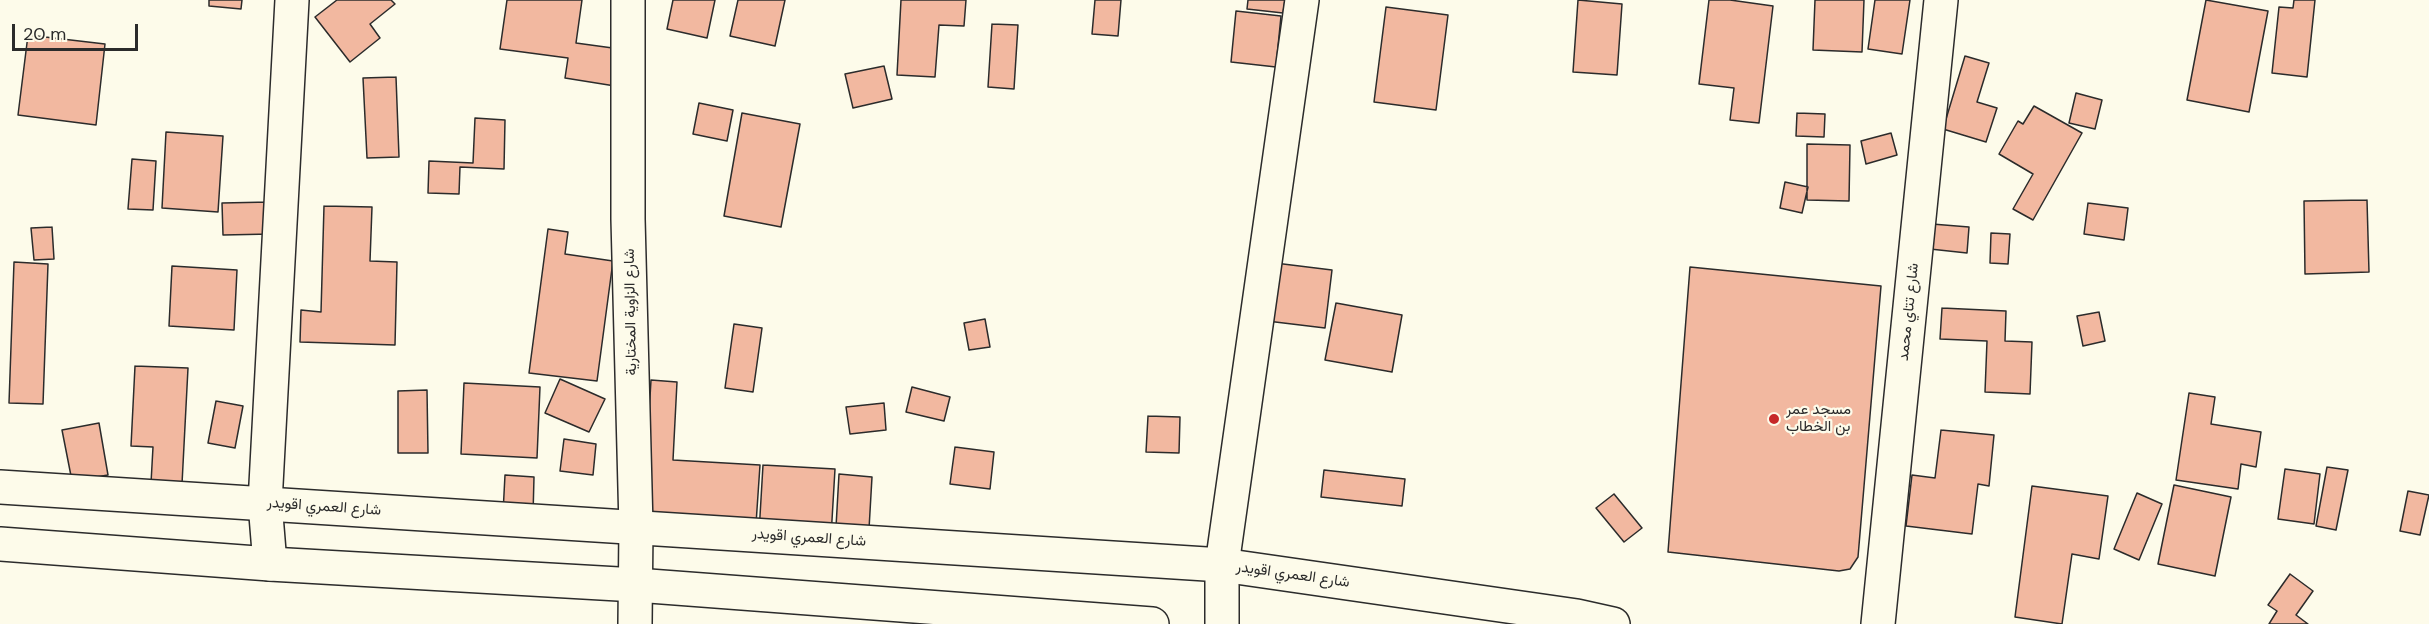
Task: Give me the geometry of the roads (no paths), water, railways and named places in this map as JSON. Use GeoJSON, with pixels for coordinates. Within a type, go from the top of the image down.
{"type":"FeatureCollection","features":[{"type":"Feature","properties":{"kind":"street"},"geometry":{"type":"LineString","coordinates":[[270,564],[265,503],[292,0]]}},
{"type":"Feature","properties":{"kind":"street","name":"شارع الزاوية المختارية"},"geometry":{"type":"LineString","coordinates":[[627,0],[628,219],[636,527],[635,624]]}},
{"type":"Feature","properties":{"kind":"street"},"geometry":{"type":"LineString","coordinates":[[1222,624],[1222,565],[1302,0]]}},
{"type":"Feature","properties":{"kind":"street","name":"شارع تتاي محمد"},"geometry":{"type":"LineString","coordinates":[[1878,624],[1941,0]]}},
{"type":"Feature","properties":{"kind":"street","name":"شارع العمري اقويدر"},"geometry":{"type":"LineString","coordinates":[[0,487],[1222,565],[1613,624]]}},
{"type":"Feature","properties":{"kind":"street"},"geometry":{"type":"LineString","coordinates":[[0,544],[270,564],[636,585],[1152,624]]}},
{"type":"Feature","properties":{"kind":"place","name":"مسجد عمر بن الخطاب"},"geometry":{"type":"Point","coordinates":[1774,419]}}]}
